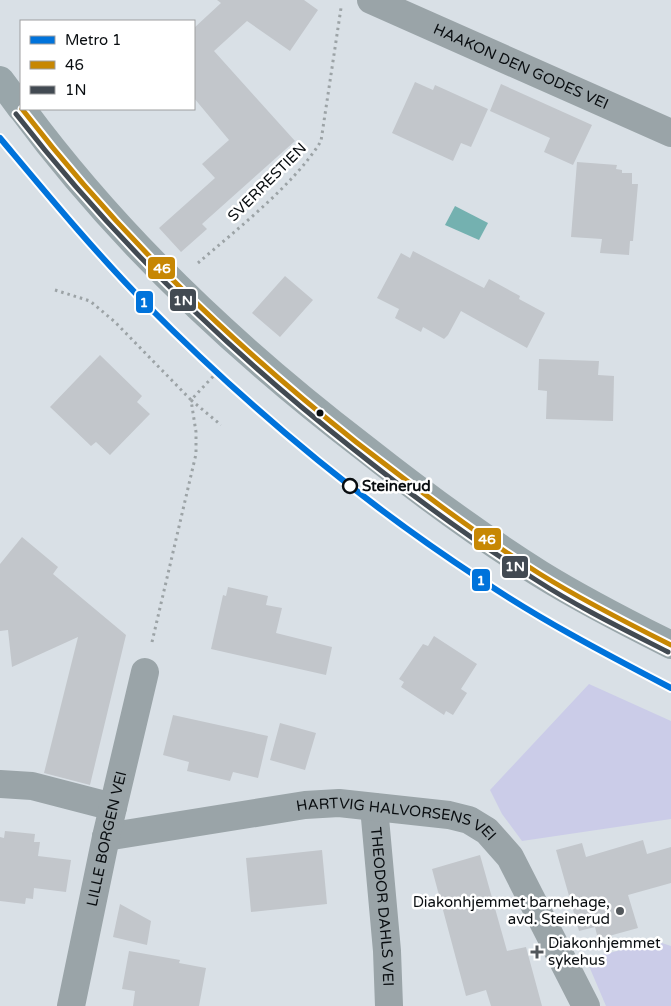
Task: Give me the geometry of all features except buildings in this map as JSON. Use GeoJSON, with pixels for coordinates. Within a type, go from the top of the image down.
{"type":"FeatureCollection","features":[{"type":"Feature","properties":{"kind":"main road"},"geometry":{"type":"LineString","coordinates":[[0,80],[20,108]]}},
{"type":"Feature","properties":{"kind":"main road"},"geometry":{"type":"LineString","coordinates":[[22,110],[98,205],[149,260],[206,315],[295,394],[486,539],[578,596],[671,645]]}},
{"type":"Feature","properties":{"kind":"street","name":"HAAKON DEN GODES VEI"},"geometry":{"type":"LineString","coordinates":[[371,0],[671,133]]}},
{"type":"Feature","properties":{"kind":"street","name":"LILLE BORGEN VEI"},"geometry":{"type":"LineString","coordinates":[[71,1006],[106,837],[145,672]]}},
{"type":"Feature","properties":{"kind":"street"},"geometry":{"type":"LineString","coordinates":[[0,784],[32,786],[113,807]]}},
{"type":"Feature","properties":{"kind":"street","name":"HARTVIG HALVORSENS VEI"},"geometry":{"type":"LineString","coordinates":[[106,837],[305,805],[339,803],[449,815],[469,820],[487,831],[510,857],[586,1006]]}},
{"type":"Feature","properties":{"kind":"street","name":"THEODOR DAHLS VEI"},"geometry":{"type":"LineString","coordinates":[[374,807],[387,951],[388,1006]]}},
{"type":"Feature","properties":{"kind":"path","name":"SVERRESTIEN"},"geometry":{"type":"LineString","coordinates":[[194,267],[260,209],[312,156],[321,141],[341,8],[344,0]]}},
{"type":"Feature","properties":{"kind":"path"},"geometry":{"type":"LineString","coordinates":[[55,290],[90,301],[115,322],[191,400],[221,426]]}},
{"type":"Feature","properties":{"kind":"path"},"geometry":{"type":"LineString","coordinates":[[191,400],[226,362]]}},
{"type":"Feature","properties":{"kind":"path"},"geometry":{"type":"LineString","coordinates":[[145,672],[196,454],[196,432],[191,400]]}},
{"type":"Feature","properties":{"kind":"shaded area"},"geometry":{"type":"Polygon","coordinates":[[[455,206],[488,223],[479,240],[445,225],[455,206]]]}},
{"type":"Feature","properties":{"kind":"shaded area"},"geometry":{"type":"Polygon","coordinates":[[[589,684],[671,721],[671,819],[522,841],[502,814],[490,790],[589,684]]]}},
{"type":"Feature","properties":{"kind":"shaded area"},"geometry":{"type":"Polygon","coordinates":[[[656,941],[671,946],[671,1006],[606,1006],[586,959],[656,941]]]}},
{"type":"Feature","properties":{"kind":"metro line","name":"1"},"geometry":{"type":"LineString","coordinates":[[0,138],[89,243],[145,303],[223,378],[305,450],[435,549],[526,609],[671,688]]}},
{"type":"Feature","properties":{"kind":"transit line","name":"46"},"geometry":{"type":"LineString","coordinates":[[23,110],[98,201],[178,286],[264,366],[309,404],[469,527],[516,559],[588,602],[671,645]]}},
{"type":"Feature","properties":{"kind":"transit line","name":"1N"},"geometry":{"type":"LineString","coordinates":[[16,114],[92,206],[132,249],[216,332],[305,410],[442,517],[489,549],[536,580],[601,618],[668,652]]}},
{"type":"Feature","properties":{"kind":"place","name":"Steinerud"},"geometry":{"type":"Point","coordinates":[350,486]}},
{"type":"Feature","properties":{"kind":"place","name":"Diakonhjemmet barnehage, avd. Steinerud"},"geometry":{"type":"Point","coordinates":[620,911]}},
{"type":"Feature","properties":{"kind":"place","name":"Diakonhjemmet sykehus"},"geometry":{"type":"Point","coordinates":[537,952]}}]}
